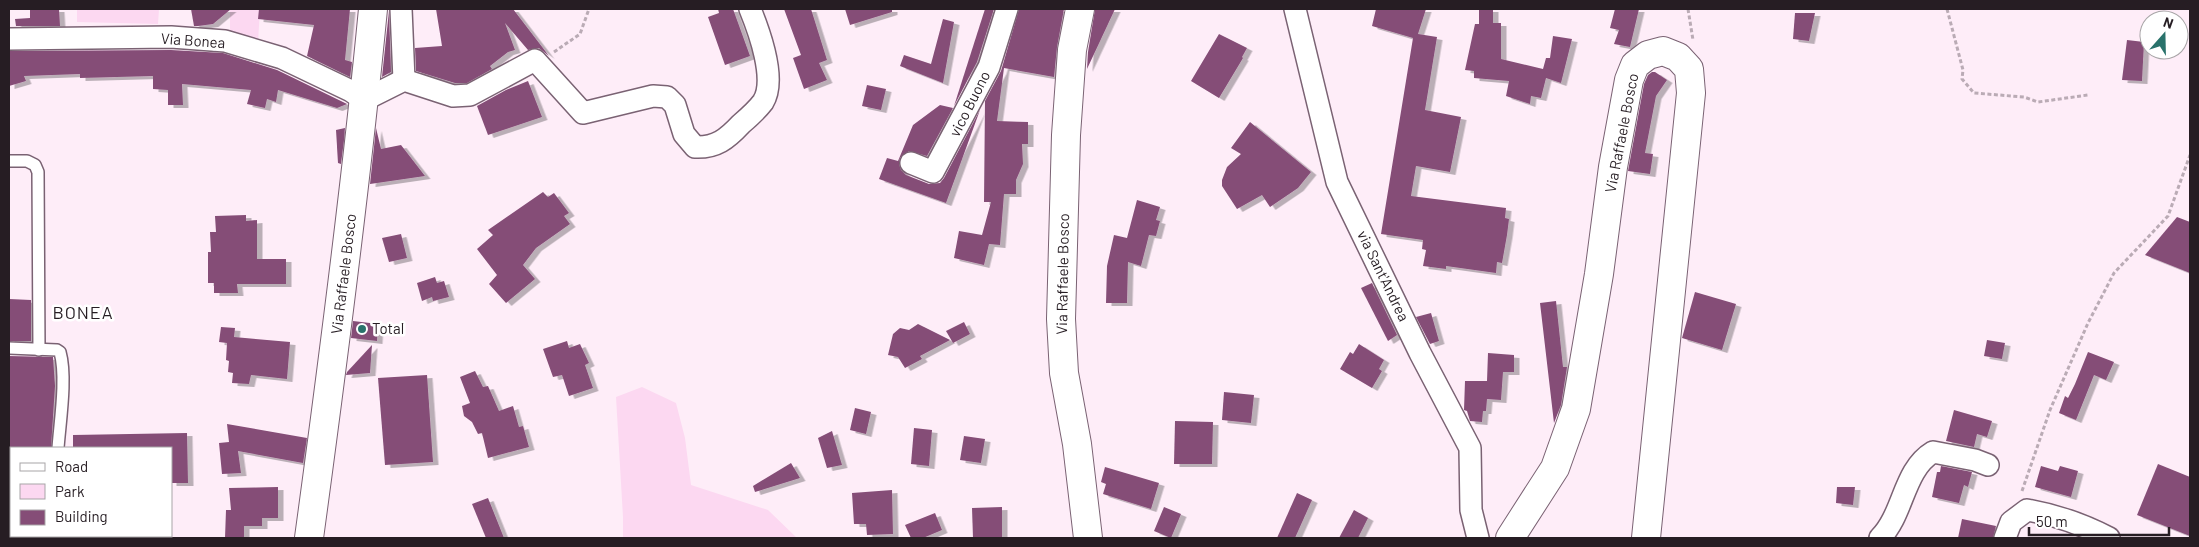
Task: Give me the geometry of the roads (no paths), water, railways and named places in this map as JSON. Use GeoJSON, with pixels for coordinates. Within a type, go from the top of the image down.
{"type":"FeatureCollection","features":[{"type":"Feature","properties":{"kind":"street","name":"Via Raffaele Bosco"},"geometry":{"type":"LineString","coordinates":[[309,538],[338,324],[373,9]]}},
{"type":"Feature","properties":{"kind":"street"},"geometry":{"type":"LineString","coordinates":[[401,9],[404,80]]}},
{"type":"Feature","properties":{"kind":"street"},"geometry":{"type":"LineString","coordinates":[[364,100],[404,80],[453,96],[470,95],[535,60],[583,113],[653,96],[667,97],[675,105],[684,134],[695,147],[708,148],[726,140],[763,102],[767,85],[765,49],[750,9]]}},
{"type":"Feature","properties":{"kind":"street","name":"vico Buono"},"geometry":{"type":"LineString","coordinates":[[911,163],[933,172],[944,156],[989,67],[1007,9]]}},
{"type":"Feature","properties":{"kind":"street","name":"Via Raffaele Bosco"},"geometry":{"type":"LineString","coordinates":[[1080,9],[1072,50],[1066,135],[1061,319],[1064,373],[1077,444],[1088,538]]}},
{"type":"Feature","properties":{"kind":"street","name":"via Sant'Andrea"},"geometry":{"type":"LineString","coordinates":[[1295,9],[1337,182],[1420,353],[1470,448],[1471,510],[1478,538]]}},
{"type":"Feature","properties":{"kind":"street","name":"Via Bonea"},"geometry":{"type":"LineString","coordinates":[[9,39],[171,37],[225,41],[282,58],[351,91],[364,100]]}},
{"type":"Feature","properties":{"kind":"street","name":"Via Raffaele Bosco"},"geometry":{"type":"LineString","coordinates":[[1510,538],[1555,468],[1576,409],[1599,274],[1613,167],[1629,80],[1636,65],[1648,55],[1663,51],[1678,57],[1689,69],[1690,92],[1646,538]]}},
{"type":"Feature","properties":{"kind":"street"},"geometry":{"type":"LineString","coordinates":[[1880,538],[1894,522],[1911,479],[1922,458],[1933,452],[1975,460],[1988,465]]}},
{"type":"Feature","properties":{"kind":"street"},"geometry":{"type":"LineString","coordinates":[[2008,530],[2027,510],[2056,515],[2090,528],[2109,538]]}},
{"type":"Feature","properties":{"kind":"lane"},"geometry":{"type":"LineString","coordinates":[[9,161],[27,161],[35,165],[38,172],[39,350]]}},
{"type":"Feature","properties":{"kind":"lane"},"geometry":{"type":"LineString","coordinates":[[9,348],[58,350],[60,352],[62,359],[58,447]]}},
{"type":"Feature","properties":{"kind":"place","name":"Total"},"geometry":{"type":"Point","coordinates":[362,329]}},
{"type":"Feature","properties":{"kind":"district","name":"BONEA"},"geometry":{"type":"Point","coordinates":[83,313]}}]}
